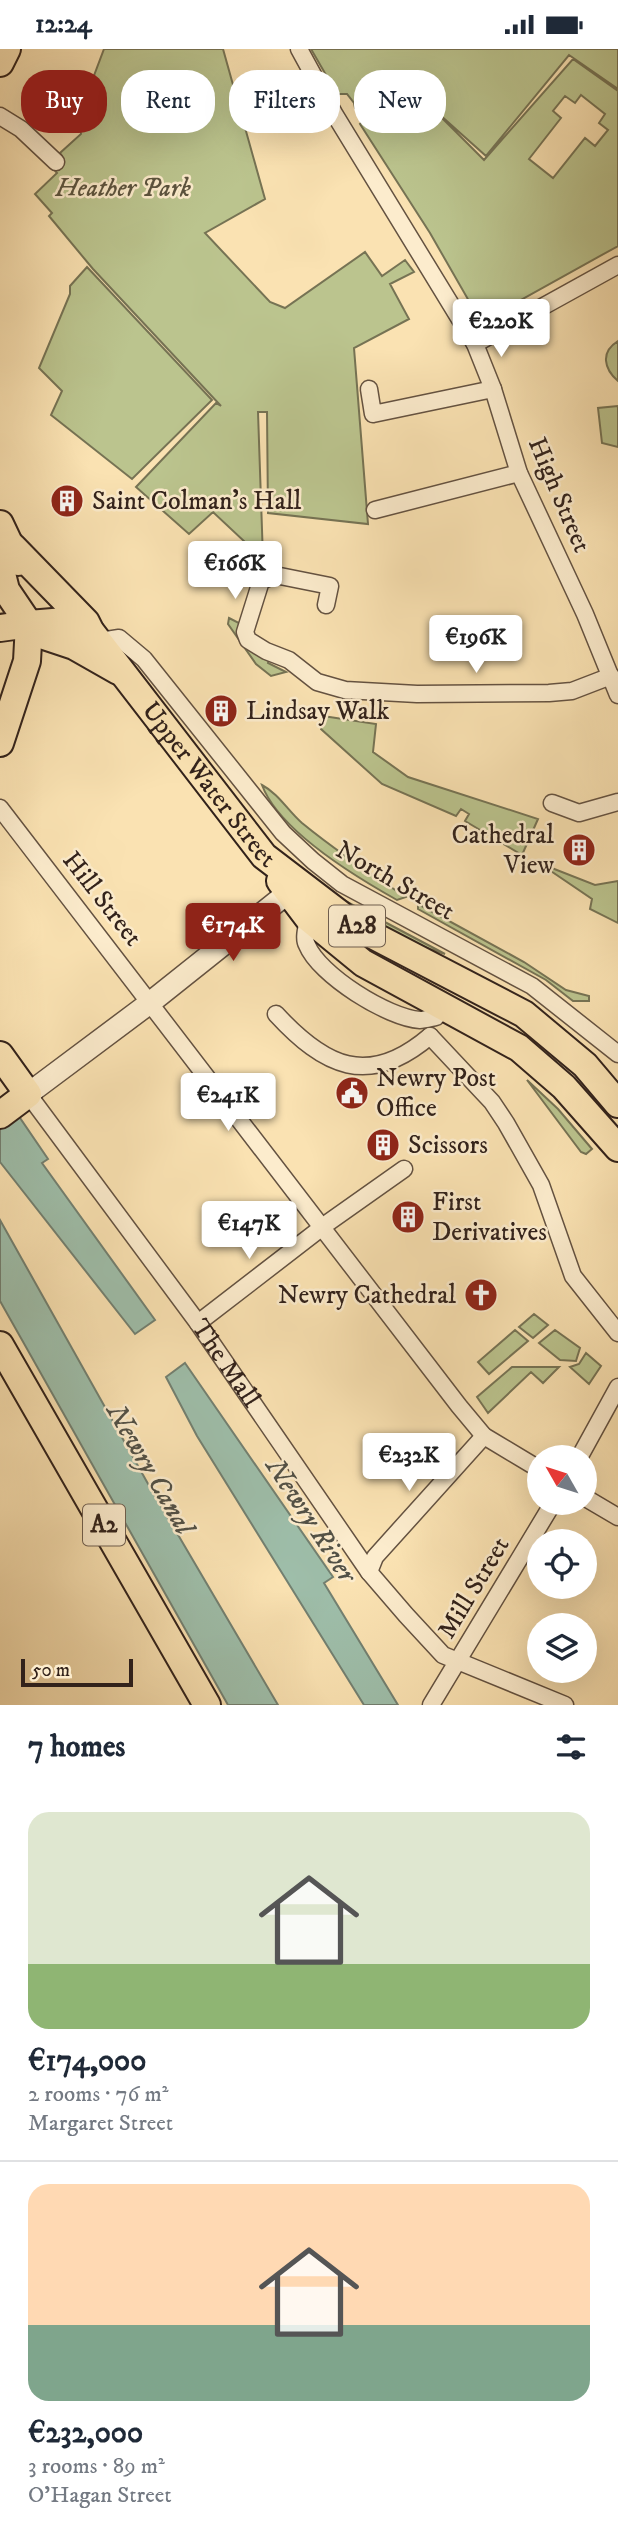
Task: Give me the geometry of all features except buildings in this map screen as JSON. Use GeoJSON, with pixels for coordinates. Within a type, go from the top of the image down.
{"type":"FeatureCollection","features":[{"type":"Feature","properties":{"kind":"main road"},"geometry":{"type":"LineString","coordinates":[[0,63],[7,49]]}},
{"type":"Feature","properties":{"kind":"main road","name":"A28"},"geometry":{"type":"LineString","coordinates":[[0,524],[6,556],[29,592],[27,621]]}},
{"type":"Feature","properties":{"kind":"main road","name":"A28"},"geometry":{"type":"LineString","coordinates":[[6,556],[86,622],[94,643]]}},
{"type":"Feature","properties":{"kind":"main road"},"geometry":{"type":"LineString","coordinates":[[0,628],[27,621],[27,661],[0,743]]}},
{"type":"Feature","properties":{"kind":"main road","name":"Upper Water Street"},"geometry":{"type":"LineString","coordinates":[[27,621],[41,635],[94,643],[120,672],[264,856],[293,888],[406,954],[461,979],[524,1014],[556,1037],[585,1065],[618,1104]]}},
{"type":"Feature","properties":{"kind":"main road","name":"A28"},"geometry":{"type":"LineString","coordinates":[[293,888],[308,918],[363,963],[440,1012],[519,1048],[572,1094],[618,1148]]}},
{"type":"Feature","properties":{"kind":"main road","name":"The Mall"},"geometry":{"type":"LineString","coordinates":[[0,1055],[14,1105]]}},
{"type":"Feature","properties":{"kind":"main road","name":"A2"},"geometry":{"type":"LineString","coordinates":[[0,1345],[206,1705]]}},
{"type":"Feature","properties":{"kind":"street","name":"High Street"},"geometry":{"type":"LineString","coordinates":[[299,49],[335,115],[458,312],[475,344],[493,389],[519,473],[618,695]]}},
{"type":"Feature","properties":{"kind":"street"},"geometry":{"type":"LineString","coordinates":[[0,116],[21,129],[56,162]]}},
{"type":"Feature","properties":{"kind":"street"},"geometry":{"type":"LineString","coordinates":[[475,344],[618,265]]}},
{"type":"Feature","properties":{"kind":"street"},"geometry":{"type":"LineString","coordinates":[[369,389],[373,414],[493,389]]}},
{"type":"Feature","properties":{"kind":"street"},"geometry":{"type":"LineString","coordinates":[[375,510],[519,473]]}},
{"type":"Feature","properties":{"kind":"street"},"geometry":{"type":"LineString","coordinates":[[326,605],[330,586],[275,575],[261,581],[245,632],[248,640],[289,660],[317,682],[345,690],[417,694],[549,693],[572,691],[611,676]]}},
{"type":"Feature","properties":{"kind":"street","name":"North Street"},"geometry":{"type":"LineString","coordinates":[[94,643],[119,638],[158,676],[284,834],[342,884],[532,986],[618,1054]]}},
{"type":"Feature","properties":{"kind":"street"},"geometry":{"type":"LineString","coordinates":[[552,803],[579,813],[618,802]]}},
{"type":"Feature","properties":{"kind":"street","name":"Hill Street"},"geometry":{"type":"LineString","coordinates":[[0,808],[484,1436],[527,1462]]}},
{"type":"Feature","properties":{"kind":"street"},"geometry":{"type":"LineString","coordinates":[[14,1105],[151,1002],[293,888]]}},
{"type":"Feature","properties":{"kind":"street"},"geometry":{"type":"LineString","coordinates":[[276,1014],[301,1041],[327,1060],[343,1065],[364,1066],[390,1060],[430,1036],[440,1012],[461,979]]}},
{"type":"Feature","properties":{"kind":"street"},"geometry":{"type":"LineString","coordinates":[[430,1036],[492,1102],[506,1123],[541,1185],[573,1276],[618,1333]]}},
{"type":"Feature","properties":{"kind":"street","name":"The Mall"},"geometry":{"type":"LineString","coordinates":[[14,1105],[198,1323],[369,1572],[443,1654],[565,1705]]}},
{"type":"Feature","properties":{"kind":"street"},"geometry":{"type":"LineString","coordinates":[[198,1323],[322,1227],[404,1169]]}},
{"type":"Feature","properties":{"kind":"street"},"geometry":{"type":"LineString","coordinates":[[586,1445],[618,1387]]}},
{"type":"Feature","properties":{"kind":"street"},"geometry":{"type":"LineString","coordinates":[[369,1572],[375,1557],[484,1436]]}},
{"type":"Feature","properties":{"kind":"street"},"geometry":{"type":"LineString","coordinates":[[597,1505],[618,1517]]}},
{"type":"Feature","properties":{"kind":"street","name":"Mill Street"},"geometry":{"type":"LineString","coordinates":[[430,1705],[546,1515]]}},
{"type":"Feature","properties":{"kind":"green space","name":"Heather Park"},"geometry":{"type":"Polygon","coordinates":[[[104,49],[223,49],[229,70],[229,133],[247,133],[265,199],[205,233],[270,302],[285,308],[365,252],[382,276],[405,260],[414,272],[390,284],[409,319],[354,348],[368,524],[268,513],[267,412],[258,412],[263,559],[213,512],[189,534],[136,487],[216,403],[221,406],[93,269],[49,216],[52,213],[35,194],[57,173],[51,166],[81,133],[107,133],[107,70],[96,70],[104,49]]]}},
{"type":"Feature","properties":{"kind":"green space"},"geometry":{"type":"Polygon","coordinates":[[[311,49],[618,49],[618,89],[569,55],[486,156],[446,120],[446,70],[354,70],[354,103],[347,94],[340,94],[340,70],[323,70],[311,49]]]}},
{"type":"Feature","properties":{"kind":"green space"},"geometry":{"type":"Polygon","coordinates":[[[573,59],[618,91],[618,246],[481,322],[430,233],[366,133],[446,133],[446,122],[484,160],[573,59]],[[581,95],[575,103],[565,96],[553,111],[561,118],[529,159],[553,178],[585,138],[595,146],[608,130],[599,123],[605,114],[581,95]]]}},
{"type":"Feature","properties":{"kind":"green space"},"geometry":{"type":"Polygon","coordinates":[[[87,267],[212,400],[132,479],[51,415],[62,391],[39,368],[70,294],[70,286],[87,267]]]}},
{"type":"Feature","properties":{"kind":"green space"},"geometry":{"type":"Polygon","coordinates":[[[618,341],[618,381],[607,366],[606,355],[618,341]]]}},
{"type":"Feature","properties":{"kind":"green space"},"geometry":{"type":"Polygon","coordinates":[[[618,406],[618,447],[602,443],[598,408],[618,406]]]}},
{"type":"Feature","properties":{"kind":"green space"},"geometry":{"type":"Polygon","coordinates":[[[229,618],[239,623],[238,634],[269,659],[268,663],[286,672],[271,676],[256,664],[228,624],[229,618]]]}},
{"type":"Feature","properties":{"kind":"green space"},"geometry":{"type":"Polygon","coordinates":[[[323,716],[376,724],[373,752],[408,777],[538,819],[522,855],[465,821],[469,814],[461,809],[456,816],[382,784],[321,729],[323,716]]]}},
{"type":"Feature","properties":{"kind":"green space"},"geometry":{"type":"Polygon","coordinates":[[[262,785],[314,833],[406,897],[397,900],[320,851],[284,819],[262,785]]]}},
{"type":"Feature","properties":{"kind":"green space"},"geometry":{"type":"Polygon","coordinates":[[[539,863],[595,885],[618,881],[618,923],[590,909],[592,899],[539,863]]]}},
{"type":"Feature","properties":{"kind":"green space"},"geometry":{"type":"Polygon","coordinates":[[[334,895],[445,954],[387,929],[334,895]]]}},
{"type":"Feature","properties":{"kind":"green space"},"geometry":{"type":"Polygon","coordinates":[[[418,904],[524,962],[566,990],[589,996],[589,1001],[573,1001],[546,980],[418,909],[418,904]]]}},
{"type":"Feature","properties":{"kind":"green space"},"geometry":{"type":"Polygon","coordinates":[[[527,1080],[558,1109],[592,1149],[586,1154],[581,1152],[527,1080]]]}},
{"type":"Feature","properties":{"kind":"green space"},"geometry":{"type":"Polygon","coordinates":[[[534,1314],[548,1325],[533,1338],[519,1327],[534,1314]]]}},
{"type":"Feature","properties":{"kind":"green space"},"geometry":{"type":"Polygon","coordinates":[[[515,1330],[528,1341],[489,1374],[478,1362],[515,1330]]]}},
{"type":"Feature","properties":{"kind":"green space"},"geometry":{"type":"Polygon","coordinates":[[[555,1330],[580,1348],[576,1361],[560,1360],[539,1343],[555,1330]]]}},
{"type":"Feature","properties":{"kind":"green space"},"geometry":{"type":"Polygon","coordinates":[[[586,1353],[601,1366],[589,1384],[570,1367],[579,1364],[586,1353]]]}},
{"type":"Feature","properties":{"kind":"green space"},"geometry":{"type":"Polygon","coordinates":[[[512,1367],[559,1367],[543,1383],[531,1372],[488,1413],[477,1397],[512,1367]]]}},
{"type":"Feature","properties":{"kind":"shaded area"},"geometry":{"type":"Polygon","coordinates":[[[0,1099],[20,1118],[48,1159],[42,1163],[155,1320],[135,1334],[0,1162],[0,1099]]]}},
{"type":"Feature","properties":{"kind":"shaded area"},"geometry":{"type":"Polygon","coordinates":[[[0,1220],[147,1482],[278,1705],[228,1705],[0,1301],[0,1220]]]}},
{"type":"Feature","properties":{"kind":"shaded area"},"geometry":{"type":"Polygon","coordinates":[[[185,1363],[333,1577],[324,1583],[398,1705],[364,1705],[197,1436],[166,1377],[185,1363]]]}},
{"type":"Feature","properties":{"kind":"place","name":"Saint Colman's Hall"},"geometry":{"type":"Point","coordinates":[67,501]}},
{"type":"Feature","properties":{"kind":"place","name":"Lindsay Walk"},"geometry":{"type":"Point","coordinates":[221,711]}},
{"type":"Feature","properties":{"kind":"place","name":"Cathedral View"},"geometry":{"type":"Point","coordinates":[579,850]}},
{"type":"Feature","properties":{"kind":"place","name":"Newry Post Office"},"geometry":{"type":"Point","coordinates":[352,1093]}},
{"type":"Feature","properties":{"kind":"place","name":"Scissors"},"geometry":{"type":"Point","coordinates":[383,1145]}},
{"type":"Feature","properties":{"kind":"place","name":"First Derivatives"},"geometry":{"type":"Point","coordinates":[408,1217]}},
{"type":"Feature","properties":{"kind":"place","name":"Newry Cathedral"},"geometry":{"type":"Point","coordinates":[481,1295]}},
{"type":"Feature","properties":{"kind":"water label","name":"Newry Canal"},"geometry":{"type":"Point","coordinates":[150,1469]}},
{"type":"Feature","properties":{"kind":"water label","name":"Newry River"},"geometry":{"type":"Point","coordinates":[311,1520]}}]}
